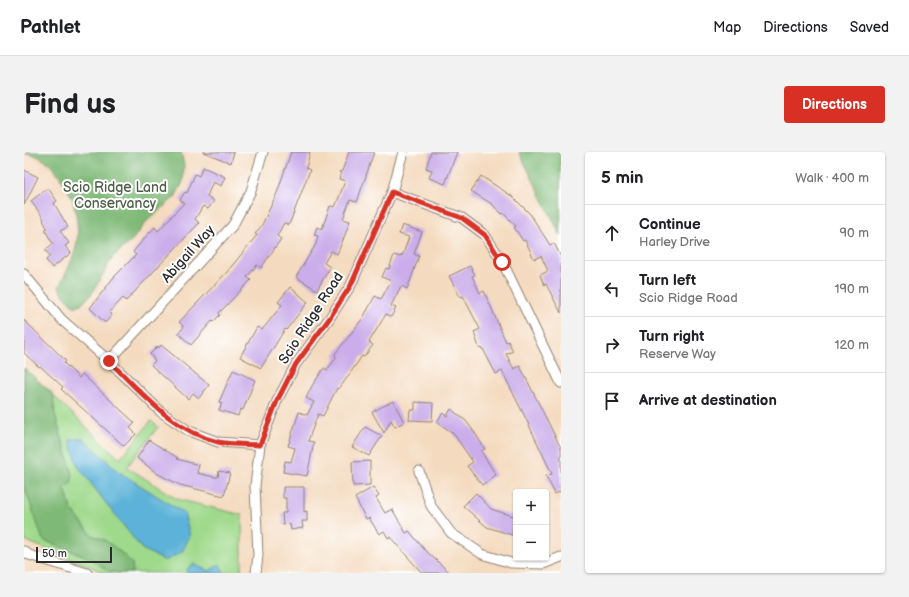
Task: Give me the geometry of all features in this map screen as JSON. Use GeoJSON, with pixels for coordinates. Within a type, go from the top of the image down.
{"type":"FeatureCollection","features":[{"type":"Feature","properties":{"kind":"street","name":"Abigail Way"},"geometry":{"type":"LineString","coordinates":[[109,361],[233,225],[250,191],[263,152]]}},
{"type":"Feature","properties":{"kind":"street","name":"Scio Ridge Road"},"geometry":{"type":"LineString","coordinates":[[256,573],[258,555],[255,486],[260,445],[277,401],[296,364],[329,319],[351,285],[392,192],[403,152]]}},
{"type":"Feature","properties":{"kind":"street"},"geometry":{"type":"LineString","coordinates":[[392,192],[462,218],[485,235],[502,262],[561,382]]}},
{"type":"Feature","properties":{"kind":"street"},"geometry":{"type":"LineString","coordinates":[[24,274],[62,320],[109,361],[161,412],[189,430],[218,442],[260,445]]}},
{"type":"Feature","properties":{"kind":"street"},"geometry":{"type":"LineString","coordinates":[[419,471],[432,506],[451,534],[482,554],[511,563],[543,564],[561,557]]}},
{"type":"Feature","properties":{"kind":"street"},"geometry":{"type":"LineString","coordinates":[[24,551],[29,555],[87,573]]}},
{"type":"Feature","properties":{"kind":"green space","name":"Scio Ridge Land Conservancy"},"geometry":{"type":"Polygon","coordinates":[[[24,152],[181,152],[184,165],[183,182],[175,197],[147,221],[133,239],[112,258],[93,292],[83,303],[75,307],[64,296],[59,287],[72,259],[77,241],[77,220],[72,198],[54,169],[40,158],[24,154],[24,152]]]}},
{"type":"Feature","properties":{"kind":"green space"},"geometry":{"type":"Polygon","coordinates":[[[519,152],[560,152],[561,236],[519,152]]]}},
{"type":"Feature","properties":{"kind":"green space"},"geometry":{"type":"Polygon","coordinates":[[[24,368],[120,459],[151,421],[158,427],[127,467],[177,499],[242,515],[242,567],[239,573],[105,573],[24,540],[24,368]]]}},
{"type":"Feature","properties":{"kind":"green space"},"geometry":{"type":"Polygon","coordinates":[[[24,368],[53,394],[55,415],[73,475],[71,483],[65,488],[71,509],[92,535],[105,540],[132,563],[132,573],[117,573],[106,570],[92,559],[43,540],[24,486],[24,368]]]}},
{"type":"Feature","properties":{"kind":"water"},"geometry":{"type":"Polygon","coordinates":[[[83,438],[119,472],[184,513],[190,536],[182,552],[165,561],[142,549],[78,466],[70,440],[83,438]]]}},
{"type":"Feature","properties":{"kind":"water"},"geometry":{"type":"Polygon","coordinates":[[[193,564],[209,571],[220,564],[224,573],[187,573],[187,569],[193,564]]]}},
{"type":"Feature","properties":{"kind":"building"},"geometry":{"type":"Polygon","coordinates":[[[203,152],[234,152],[231,163],[203,152]]]}},
{"type":"Feature","properties":{"kind":"building"},"geometry":{"type":"Polygon","coordinates":[[[291,152],[310,152],[306,168],[310,170],[289,225],[284,223],[277,236],[281,239],[261,268],[257,265],[247,277],[251,280],[191,345],[178,333],[184,327],[179,322],[227,272],[257,235],[255,234],[262,225],[277,193],[291,152]]]}},
{"type":"Feature","properties":{"kind":"building"},"geometry":{"type":"Polygon","coordinates":[[[349,152],[374,152],[357,202],[350,200],[343,219],[350,221],[343,240],[337,254],[331,251],[324,263],[330,267],[317,290],[296,277],[316,244],[318,236],[314,235],[317,227],[322,229],[330,206],[335,207],[345,181],[339,179],[341,174],[339,172],[342,171],[349,152]]]}},
{"type":"Feature","properties":{"kind":"building"},"geometry":{"type":"Polygon","coordinates":[[[431,152],[457,152],[445,184],[429,178],[432,170],[426,168],[431,152]]]}},
{"type":"Feature","properties":{"kind":"building"},"geometry":{"type":"Polygon","coordinates":[[[203,167],[225,177],[221,186],[213,182],[207,196],[214,201],[208,209],[203,206],[195,219],[199,223],[126,301],[123,298],[109,313],[112,315],[106,322],[104,322],[90,308],[114,277],[136,255],[133,252],[148,234],[155,227],[158,231],[184,203],[180,200],[185,192],[187,193],[195,174],[199,176],[203,167]]]}},
{"type":"Feature","properties":{"kind":"building"},"geometry":{"type":"Polygon","coordinates":[[[24,170],[38,177],[24,205],[24,170]]]}},
{"type":"Feature","properties":{"kind":"building"},"geometry":{"type":"Polygon","coordinates":[[[481,176],[513,197],[530,214],[550,245],[554,243],[561,257],[561,313],[546,284],[544,285],[540,275],[548,271],[541,256],[534,259],[525,240],[523,241],[514,227],[516,226],[492,204],[471,191],[481,176]]]}},
{"type":"Feature","properties":{"kind":"building"},"geometry":{"type":"Polygon","coordinates":[[[48,188],[57,201],[54,203],[68,227],[60,231],[69,243],[65,246],[71,253],[52,268],[46,260],[50,256],[45,250],[53,244],[45,230],[47,228],[43,220],[44,219],[31,201],[48,188]]]}},
{"type":"Feature","properties":{"kind":"building"},"geometry":{"type":"Polygon","coordinates":[[[402,225],[422,232],[414,254],[419,256],[407,289],[401,286],[391,306],[396,308],[391,317],[386,314],[369,342],[373,345],[364,357],[362,356],[339,389],[337,388],[323,416],[318,414],[308,441],[314,442],[307,476],[283,472],[285,461],[291,462],[295,448],[288,446],[299,412],[307,415],[314,402],[306,398],[312,386],[324,368],[327,370],[336,358],[335,354],[363,318],[375,296],[381,299],[391,281],[382,277],[386,268],[389,269],[394,255],[400,257],[403,254],[409,237],[399,234],[402,225]]]}},
{"type":"Feature","properties":{"kind":"building"},"geometry":{"type":"Polygon","coordinates":[[[470,266],[475,275],[472,276],[480,293],[484,291],[506,342],[508,341],[513,351],[506,354],[514,369],[520,366],[561,448],[561,491],[555,494],[546,476],[552,474],[527,421],[502,371],[496,374],[483,349],[479,348],[474,332],[480,329],[463,296],[460,297],[449,276],[470,266]]]}},
{"type":"Feature","properties":{"kind":"building"},"geometry":{"type":"Polygon","coordinates":[[[290,287],[308,302],[286,330],[285,329],[261,368],[240,357],[257,327],[262,330],[282,305],[278,302],[290,287]]]}},
{"type":"Feature","properties":{"kind":"building"},"geometry":{"type":"Polygon","coordinates":[[[24,320],[66,361],[64,363],[79,378],[82,374],[135,423],[130,428],[136,434],[124,446],[61,389],[63,387],[24,353],[24,320]]]}},
{"type":"Feature","properties":{"kind":"building"},"geometry":{"type":"Polygon","coordinates":[[[161,345],[209,385],[199,398],[193,393],[188,399],[151,365],[155,361],[150,354],[161,345]]]}},
{"type":"Feature","properties":{"kind":"building"},"geometry":{"type":"Polygon","coordinates":[[[233,370],[255,380],[243,410],[240,409],[238,416],[219,410],[222,403],[219,402],[233,370]]]}},
{"type":"Feature","properties":{"kind":"building"},"geometry":{"type":"Polygon","coordinates":[[[393,401],[404,422],[395,427],[391,420],[384,433],[372,412],[393,401]]]}},
{"type":"Feature","properties":{"kind":"building"},"geometry":{"type":"Polygon","coordinates":[[[415,402],[433,403],[432,421],[409,420],[410,410],[415,410],[415,402]]]}},
{"type":"Feature","properties":{"kind":"building"},"geometry":{"type":"Polygon","coordinates":[[[451,409],[466,421],[475,433],[485,449],[481,451],[496,475],[482,485],[467,466],[473,462],[453,433],[437,422],[443,413],[447,416],[451,409]]]}},
{"type":"Feature","properties":{"kind":"building"},"geometry":{"type":"Polygon","coordinates":[[[365,427],[382,436],[369,456],[352,447],[365,427]]]}},
{"type":"Feature","properties":{"kind":"building"},"geometry":{"type":"Polygon","coordinates":[[[149,440],[178,458],[177,459],[199,465],[197,473],[218,477],[219,471],[230,473],[224,496],[180,485],[158,474],[137,458],[149,440]]]}},
{"type":"Feature","properties":{"kind":"building"},"geometry":{"type":"Polygon","coordinates":[[[370,461],[370,485],[353,486],[352,462],[370,461]]]}},
{"type":"Feature","properties":{"kind":"building"},"geometry":{"type":"Polygon","coordinates":[[[283,487],[304,487],[304,512],[307,511],[307,521],[302,521],[303,528],[291,530],[290,524],[283,525],[282,513],[286,513],[286,498],[283,498],[283,487]]]}},
{"type":"Feature","properties":{"kind":"building"},"geometry":{"type":"Polygon","coordinates":[[[373,487],[379,496],[376,498],[385,513],[392,509],[406,533],[409,531],[424,549],[450,573],[422,573],[390,537],[388,538],[384,531],[379,534],[369,518],[366,519],[355,498],[373,487]]]}},
{"type":"Feature","properties":{"kind":"building"},"geometry":{"type":"Polygon","coordinates":[[[476,493],[491,509],[513,516],[512,535],[487,527],[463,506],[476,493]]]}},
{"type":"Feature","properties":{"kind":"route"},"geometry":{"type":"LineString","coordinates":[[109,361],[161,412],[189,430],[218,442],[260,445],[277,401],[296,364],[329,319],[351,285],[392,192],[462,218],[485,235],[502,262]]}}]}
